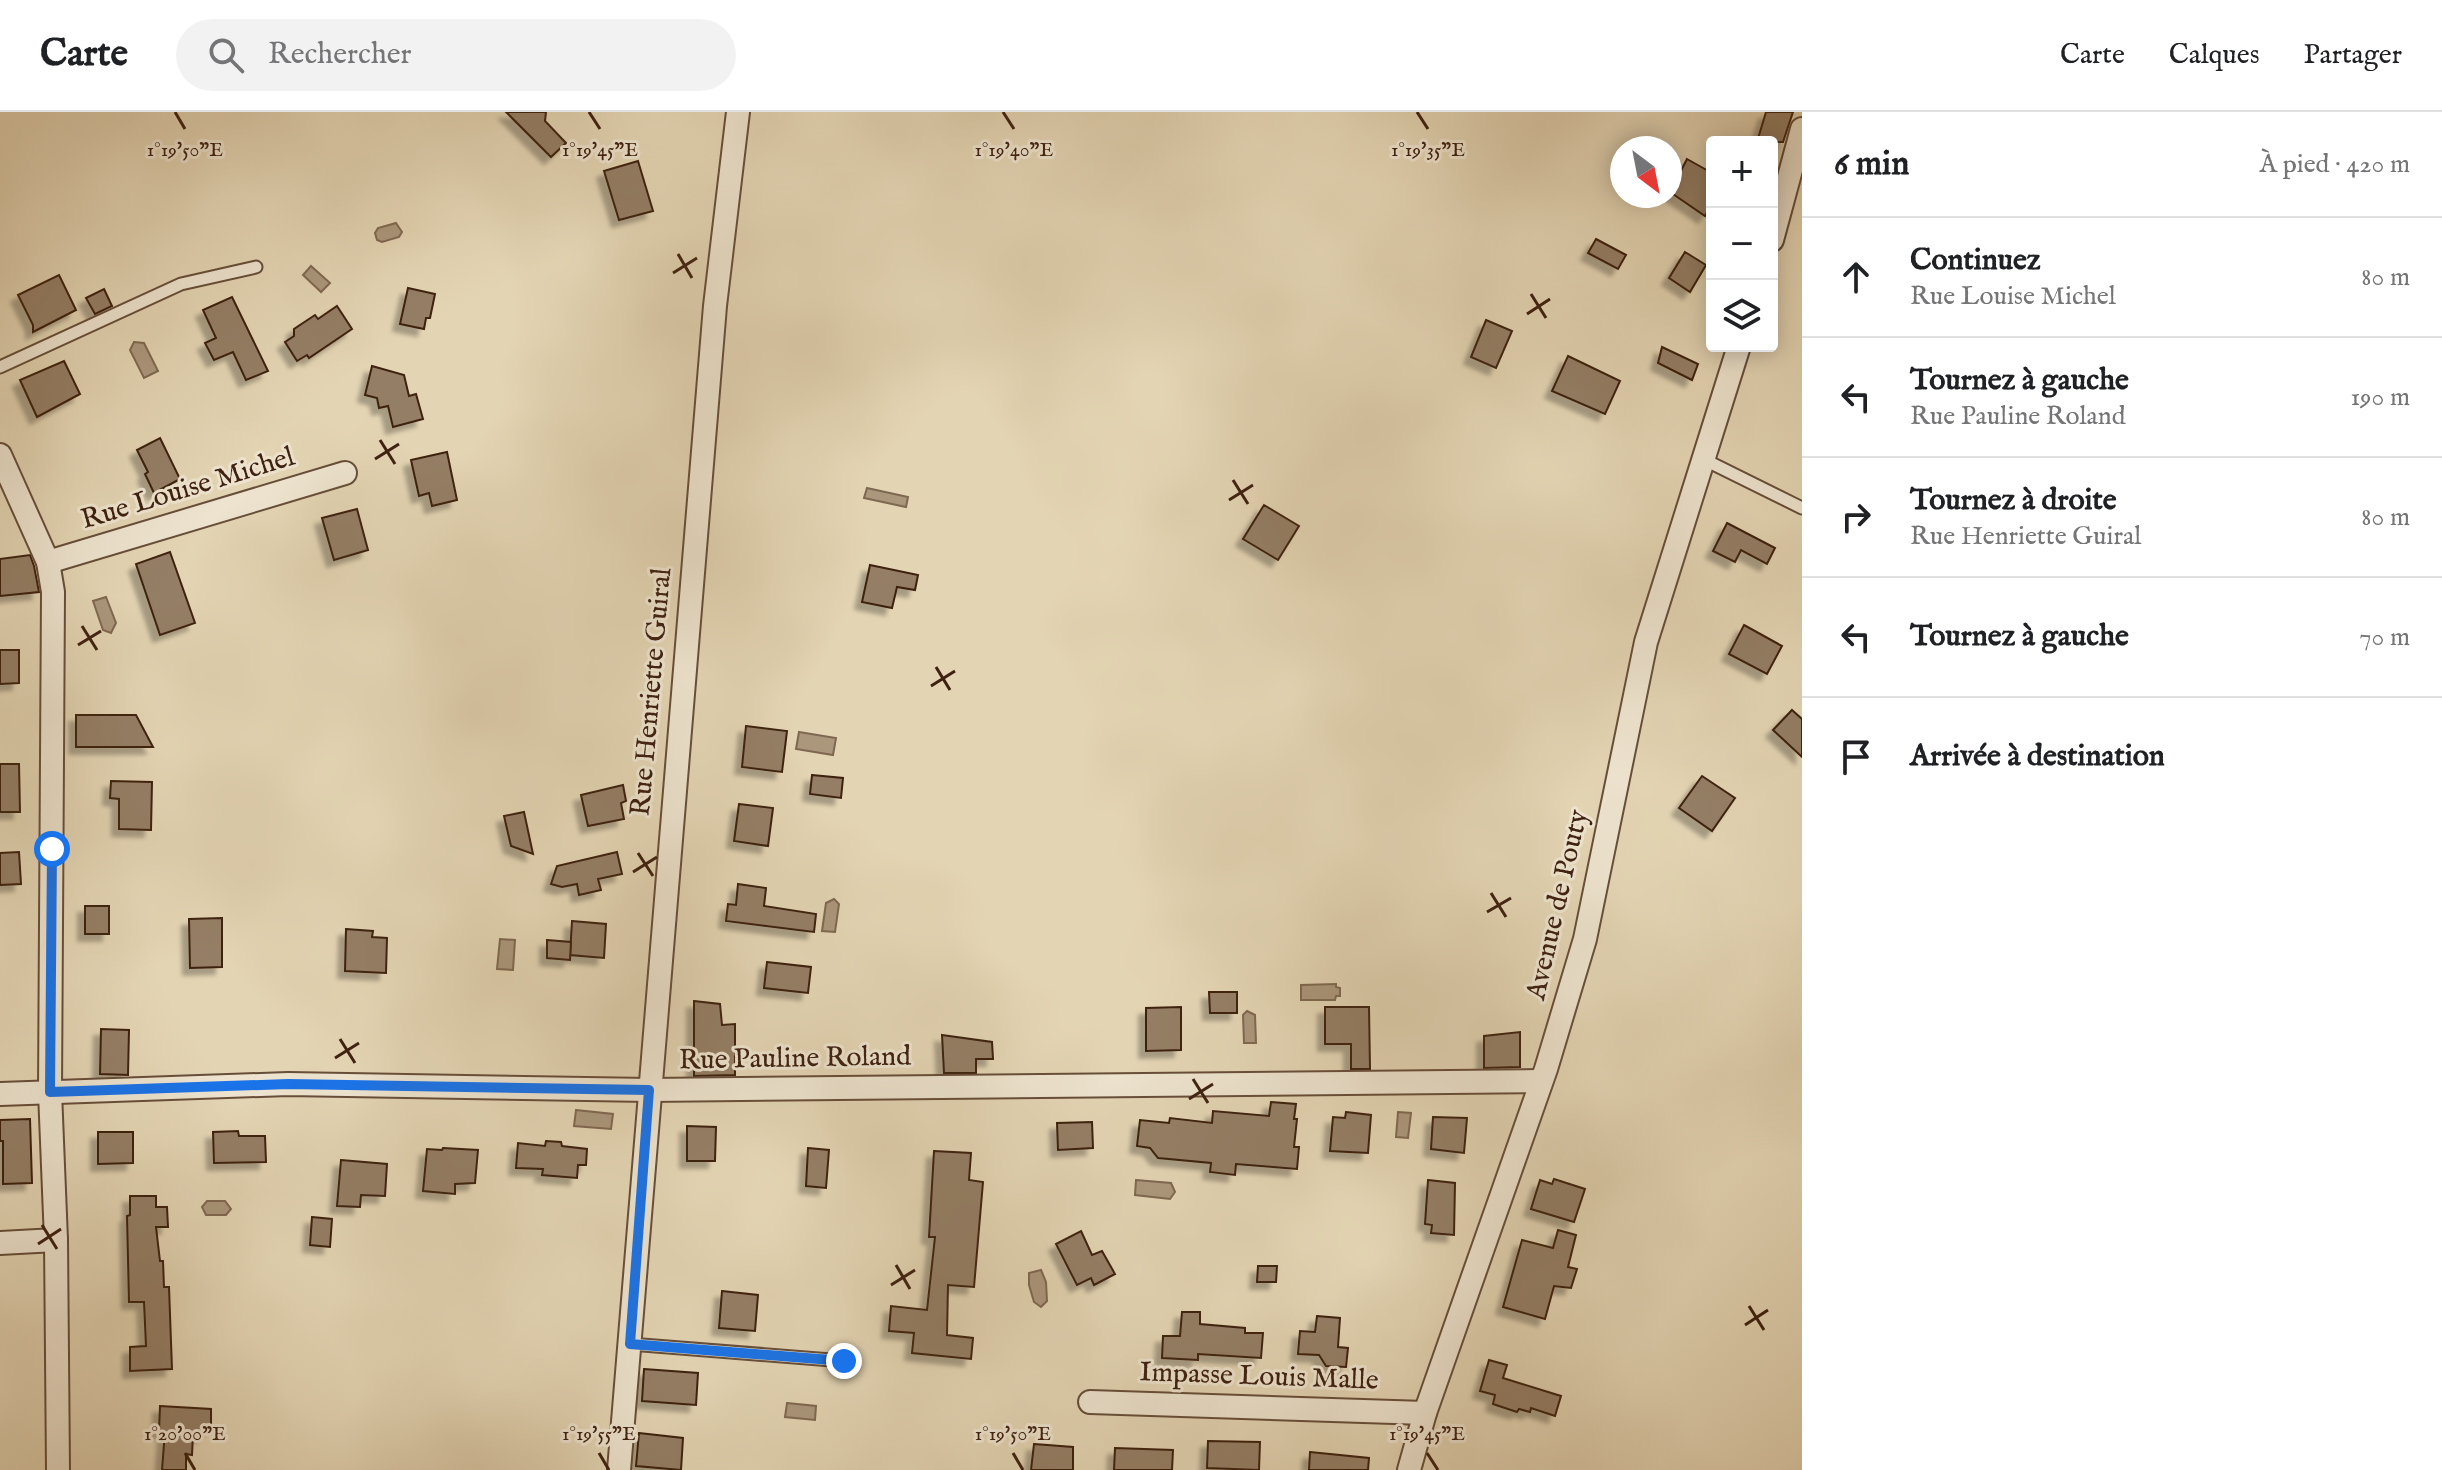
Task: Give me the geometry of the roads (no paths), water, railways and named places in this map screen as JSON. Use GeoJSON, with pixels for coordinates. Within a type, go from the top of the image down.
{"type":"FeatureCollection","features":[{"type":"Feature","properties":{"kind":"street","name":"Rue Henriette Guiral"},"geometry":{"type":"LineString","coordinates":[[619,1470],[715,306],[738,112]]}},
{"type":"Feature","properties":{"kind":"street"},"geometry":{"type":"LineString","coordinates":[[1778,218],[1802,129]]}},
{"type":"Feature","properties":{"kind":"street","name":"Avenue de Pouty"},"geometry":{"type":"LineString","coordinates":[[1409,1470],[1425,1413],[1541,1081],[1585,939],[1646,642],[1737,352]]}},
{"type":"Feature","properties":{"kind":"street"},"geometry":{"type":"LineString","coordinates":[[0,455],[48,562],[53,592],[50,1092],[56,1240],[58,1470]]}},
{"type":"Feature","properties":{"kind":"street","name":"Rue Louise Michel"},"geometry":{"type":"LineString","coordinates":[[48,562],[345,473]]}},
{"type":"Feature","properties":{"kind":"street","name":"Rue Pauline Roland"},"geometry":{"type":"LineString","coordinates":[[0,1094],[288,1084],[649,1090],[1541,1081]]}},
{"type":"Feature","properties":{"kind":"street"},"geometry":{"type":"LineString","coordinates":[[0,1243],[56,1240]]}},
{"type":"Feature","properties":{"kind":"street","name":"Impasse Louis Malle"},"geometry":{"type":"LineString","coordinates":[[1090,1402],[1425,1413]]}},
{"type":"Feature","properties":{"kind":"lane"},"geometry":{"type":"LineString","coordinates":[[0,367],[181,284],[256,267]]}},
{"type":"Feature","properties":{"kind":"lane"},"geometry":{"type":"LineString","coordinates":[[1703,459],[1802,508]]}},
{"type":"Feature","properties":{"kind":"lane"},"geometry":{"type":"LineString","coordinates":[[630,1344],[844,1361]]}}]}
